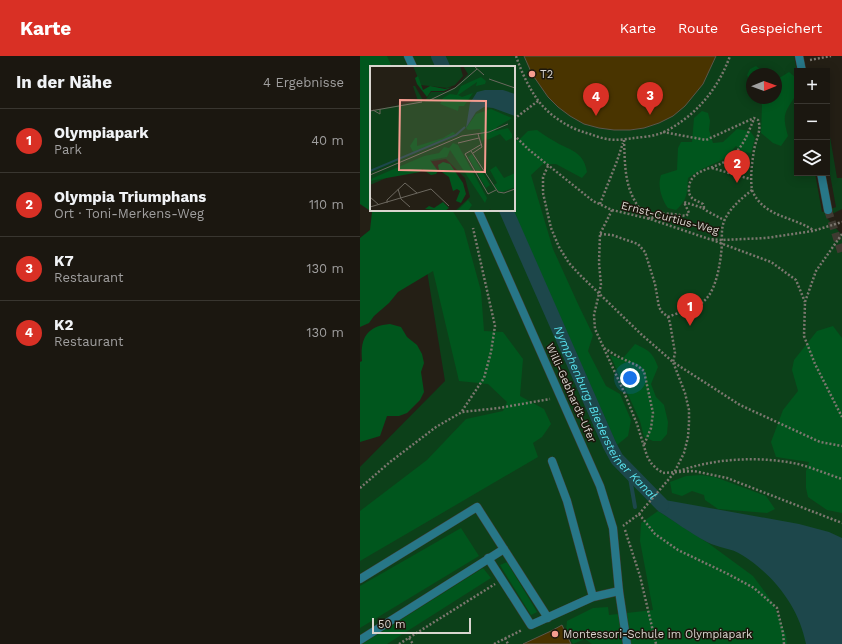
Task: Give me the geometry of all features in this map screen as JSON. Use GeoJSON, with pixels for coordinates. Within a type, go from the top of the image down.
{"type":"FeatureCollection","features":[{"type":"Feature","properties":{"kind":"street"},"geometry":{"type":"LineString","coordinates":[[408,56],[413,66]]}},
{"type":"Feature","properties":{"kind":"street"},"geometry":{"type":"LineString","coordinates":[[822,176],[828,210]]}},
{"type":"Feature","properties":{"kind":"street","name":"Willi-Gebhardt-Ufer"},"geometry":{"type":"LineString","coordinates":[[478,211],[600,486],[613,528],[619,591],[628,644]]}},
{"type":"Feature","properties":{"kind":"street"},"geometry":{"type":"LineString","coordinates":[[552,461],[567,501],[593,597]]}},
{"type":"Feature","properties":{"kind":"street"},"geometry":{"type":"LineString","coordinates":[[360,579],[477,508],[548,618]]}},
{"type":"Feature","properties":{"kind":"street"},"geometry":{"type":"LineString","coordinates":[[360,640],[504,549]]}},
{"type":"Feature","properties":{"kind":"street"},"geometry":{"type":"LineString","coordinates":[[488,558],[531,625],[593,597],[619,591]]}},
{"type":"Feature","properties":{"kind":"path"},"geometry":{"type":"LineString","coordinates":[[516,56],[522,74],[538,100],[558,119],[582,132],[608,139],[624,140],[645,137],[663,132],[687,118],[708,98],[730,56]]}},
{"type":"Feature","properties":{"kind":"path"},"geometry":{"type":"LineString","coordinates":[[800,59],[831,56]]}},
{"type":"Feature","properties":{"kind":"path"},"geometry":{"type":"LineString","coordinates":[[515,117],[538,100]]}},
{"type":"Feature","properties":{"kind":"path"},"geometry":{"type":"LineString","coordinates":[[663,132],[706,140],[754,118]]}},
{"type":"Feature","properties":{"kind":"path"},"geometry":{"type":"LineString","coordinates":[[703,208],[703,204],[690,197],[688,194],[690,182],[699,172],[722,163],[736,152],[748,134],[754,118]]}},
{"type":"Feature","properties":{"kind":"path"},"geometry":{"type":"LineString","coordinates":[[754,118],[758,120],[760,125],[754,148],[750,179],[755,198],[766,208],[782,218],[805,225],[813,231]]}},
{"type":"Feature","properties":{"kind":"path","name":"Ernst-Curtius-Weg"},"geometry":{"type":"LineString","coordinates":[[515,135],[528,149],[548,166],[594,201],[612,210],[650,219],[709,239],[722,240],[766,238],[813,231],[842,222]]}},
{"type":"Feature","properties":{"kind":"path"},"geometry":{"type":"LineString","coordinates":[[600,204],[618,161],[624,140]]}},
{"type":"Feature","properties":{"kind":"path"},"geometry":{"type":"LineString","coordinates":[[624,140],[625,170],[629,189],[636,204],[650,219],[664,213],[686,216],[689,213],[684,202],[703,208],[724,220]]}},
{"type":"Feature","properties":{"kind":"path"},"geometry":{"type":"LineString","coordinates":[[548,166],[544,177],[543,193],[551,228],[559,246],[569,262],[642,335],[672,362],[740,405],[820,442],[842,446]]}},
{"type":"Feature","properties":{"kind":"path"},"geometry":{"type":"LineString","coordinates":[[711,168],[750,179]]}},
{"type":"Feature","properties":{"kind":"path"},"geometry":{"type":"LineString","coordinates":[[668,317],[698,306],[708,297],[715,280],[722,244],[722,229],[724,220],[739,200],[752,190]]}},
{"type":"Feature","properties":{"kind":"path"},"geometry":{"type":"LineString","coordinates":[[612,210],[600,234],[598,263],[601,285],[594,316],[596,329],[637,424],[647,456],[656,469],[663,473],[694,471],[726,478],[842,523]]}},
{"type":"Feature","properties":{"kind":"path"},"geometry":{"type":"LineString","coordinates":[[462,412],[484,378],[492,352],[494,326],[473,222]]}},
{"type":"Feature","properties":{"kind":"path"},"geometry":{"type":"LineString","coordinates":[[600,234],[612,235],[638,244],[645,252],[655,284],[659,307],[668,317],[670,323],[675,353],[672,362],[685,394],[689,410],[688,438],[684,453],[674,473],[639,514],[623,526],[613,528]]}},
{"type":"Feature","properties":{"kind":"path"},"geometry":{"type":"LineString","coordinates":[[842,234],[816,271],[805,302],[804,336],[815,364],[842,417]]}},
{"type":"Feature","properties":{"kind":"path"},"geometry":{"type":"LineString","coordinates":[[709,239],[771,262],[796,280],[805,302]]}},
{"type":"Feature","properties":{"kind":"path"},"geometry":{"type":"LineString","coordinates":[[604,348],[638,366],[644,371],[653,413],[651,428],[644,445]]}},
{"type":"Feature","properties":{"kind":"path"},"geometry":{"type":"LineString","coordinates":[[360,488],[390,462],[436,427],[462,412],[499,408],[561,397]]}},
{"type":"Feature","properties":{"kind":"path"},"geometry":{"type":"LineString","coordinates":[[674,473],[694,466],[733,460],[752,460],[797,464],[842,479]]}},
{"type":"Feature","properties":{"kind":"path"},"geometry":{"type":"LineString","coordinates":[[639,514],[655,534],[678,550],[754,588],[777,608],[784,644]]}},
{"type":"Feature","properties":{"kind":"path"},"geometry":{"type":"LineString","coordinates":[[623,526],[642,583],[656,644]]}},
{"type":"Feature","properties":{"kind":"path"},"geometry":{"type":"LineString","coordinates":[[399,644],[502,580]]}},
{"type":"Feature","properties":{"kind":"path"},"geometry":{"type":"LineString","coordinates":[[494,644],[531,625]]}},
{"type":"Feature","properties":{"kind":"path"},"geometry":{"type":"LineString","coordinates":[[409,638],[413,644]]}},
{"type":"Feature","properties":{"kind":"path"},"geometry":{"type":"LineString","coordinates":[[506,638],[508,644]]}},
{"type":"Feature","properties":{"kind":"green space"},"geometry":{"type":"Polygon","coordinates":[[[360,56],[794,56],[796,68],[794,68],[794,176],[816,176],[822,212],[836,207],[830,174],[830,137],[837,178],[842,178],[842,209],[826,217],[842,235],[842,644],[360,644],[360,467],[445,381],[417,211],[515,211],[515,66],[370,66],[360,56]]]}},
{"type":"Feature","properties":{"kind":"green space"},"geometry":{"type":"Polygon","coordinates":[[[360,56],[387,56],[392,66],[370,66],[370,211],[360,204],[360,56]]]}},
{"type":"Feature","properties":{"kind":"green space"},"geometry":{"type":"Polygon","coordinates":[[[789,72],[794,76],[794,98],[785,114],[785,123],[788,136],[781,146],[773,143],[761,133],[762,104],[782,104],[782,76],[789,72]]]}},
{"type":"Feature","properties":{"kind":"green space"},"geometry":{"type":"Polygon","coordinates":[[[702,111],[708,113],[710,121],[709,130],[713,143],[723,142],[737,129],[750,131],[755,138],[751,153],[743,152],[736,146],[724,159],[702,169],[688,178],[686,196],[683,203],[676,210],[668,208],[661,193],[661,175],[677,170],[678,148],[681,142],[692,142],[694,118],[702,111]]]}},
{"type":"Feature","properties":{"kind":"green space"},"geometry":{"type":"Polygon","coordinates":[[[537,130],[578,154],[586,166],[587,172],[582,178],[556,164],[543,164],[531,175],[553,249],[593,335],[588,351],[606,386],[620,394],[631,420],[628,436],[617,445],[513,211],[515,211],[515,142],[528,131],[537,130]]]}},
{"type":"Feature","properties":{"kind":"green space"},"geometry":{"type":"Polygon","coordinates":[[[370,211],[453,211],[464,229],[481,291],[484,331],[503,332],[523,359],[520,396],[544,409],[551,424],[542,437],[533,443],[538,457],[360,561],[360,511],[427,460],[466,419],[503,411],[507,402],[488,384],[459,381],[433,271],[398,292],[369,323],[360,327],[360,238],[370,230],[372,212],[370,211]]]}},
{"type":"Feature","properties":{"kind":"green space"},"geometry":{"type":"Polygon","coordinates":[[[390,324],[401,327],[407,337],[417,345],[422,354],[424,363],[421,372],[424,392],[420,400],[407,413],[399,416],[387,416],[380,436],[360,442],[360,362],[362,361],[362,346],[367,335],[376,327],[390,324]]]}},
{"type":"Feature","properties":{"kind":"green space"},"geometry":{"type":"Polygon","coordinates":[[[833,326],[842,338],[842,513],[827,510],[808,497],[806,488],[806,471],[809,462],[776,457],[771,442],[783,410],[798,391],[792,370],[794,360],[817,331],[833,326]]]}},
{"type":"Feature","properties":{"kind":"green space"},"geometry":{"type":"Polygon","coordinates":[[[635,344],[650,352],[658,367],[651,384],[656,397],[664,405],[668,422],[667,434],[661,441],[653,441],[644,437],[640,421],[610,355],[620,359],[624,357],[635,344]]]}},
{"type":"Feature","properties":{"kind":"green space"},"geometry":{"type":"Polygon","coordinates":[[[701,475],[715,477],[766,496],[775,509],[767,513],[718,509],[705,500],[704,495],[692,491],[682,496],[672,493],[670,482],[686,476],[701,475]]]}},
{"type":"Feature","properties":{"kind":"green space"},"geometry":{"type":"Polygon","coordinates":[[[658,511],[708,543],[753,576],[773,603],[786,635],[787,644],[592,644],[585,639],[573,644],[566,631],[567,621],[593,608],[608,607],[609,615],[653,610],[640,541],[641,523],[658,511]]]}},
{"type":"Feature","properties":{"kind":"green space"},"geometry":{"type":"Polygon","coordinates":[[[461,528],[479,556],[360,628],[360,586],[461,528]]]}},
{"type":"Feature","properties":{"kind":"green space"},"geometry":{"type":"Polygon","coordinates":[[[507,562],[537,612],[531,615],[500,565],[507,562]]]}},
{"type":"Feature","properties":{"kind":"green space"},"geometry":{"type":"Polygon","coordinates":[[[483,568],[491,578],[387,644],[362,644],[483,568]]]}},
{"type":"Feature","properties":{"kind":"water"},"geometry":{"type":"Polygon","coordinates":[[[665,500],[799,524],[829,532],[842,538],[842,644],[806,644],[798,617],[783,593],[765,572],[742,555],[707,542],[658,511],[665,500]]]}},
{"type":"Feature","properties":{"kind":"building"},"geometry":{"type":"Polygon","coordinates":[[[524,56],[716,56],[703,84],[685,106],[673,116],[644,128],[614,130],[584,124],[558,107],[548,97],[532,74],[524,56]]]}},
{"type":"Feature","properties":{"kind":"building","name":"Montessori-Schule im Olympiapark"},"geometry":{"type":"Polygon","coordinates":[[[562,625],[571,644],[523,644],[551,631],[562,625]]]}},
{"type":"Feature","properties":{"kind":"waterway","name":"Nymphenburg-Biedersteiner Kanal"},"geometry":{"type":"LineString","coordinates":[[438,56],[443,66]]}},
{"type":"Feature","properties":{"kind":"waterway","name":"Nymphenburg-Biedersteiner Kanal"},"geometry":{"type":"LineString","coordinates":[[506,211],[610,446],[617,459],[662,505]]}},
{"type":"Feature","properties":{"kind":"waterway"},"geometry":{"type":"LineString","coordinates":[[629,472],[635,507]]}},
{"type":"Feature","properties":{"kind":"tunnel"},"geometry":{"type":"LineString","coordinates":[[828,210],[842,254]]}},
{"type":"Feature","properties":{"kind":"place","name":"T2"},"geometry":{"type":"Point","coordinates":[532,74]}},
{"type":"Feature","properties":{"kind":"place","name":"K7"},"geometry":{"type":"Point","coordinates":[650,115]}},
{"type":"Feature","properties":{"kind":"place","name":"K2"},"geometry":{"type":"Point","coordinates":[596,116]}},
{"type":"Feature","properties":{"kind":"place","name":"Olympia Triumphans"},"geometry":{"type":"Point","coordinates":[737,183]}},
{"type":"Feature","properties":{"kind":"place","name":"Olympiapark"},"geometry":{"type":"Point","coordinates":[690,326]}},
{"type":"Feature","properties":{"kind":"place","name":"Montessori-Schule im Olympiapark"},"geometry":{"type":"Point","coordinates":[555,634]}}]}
